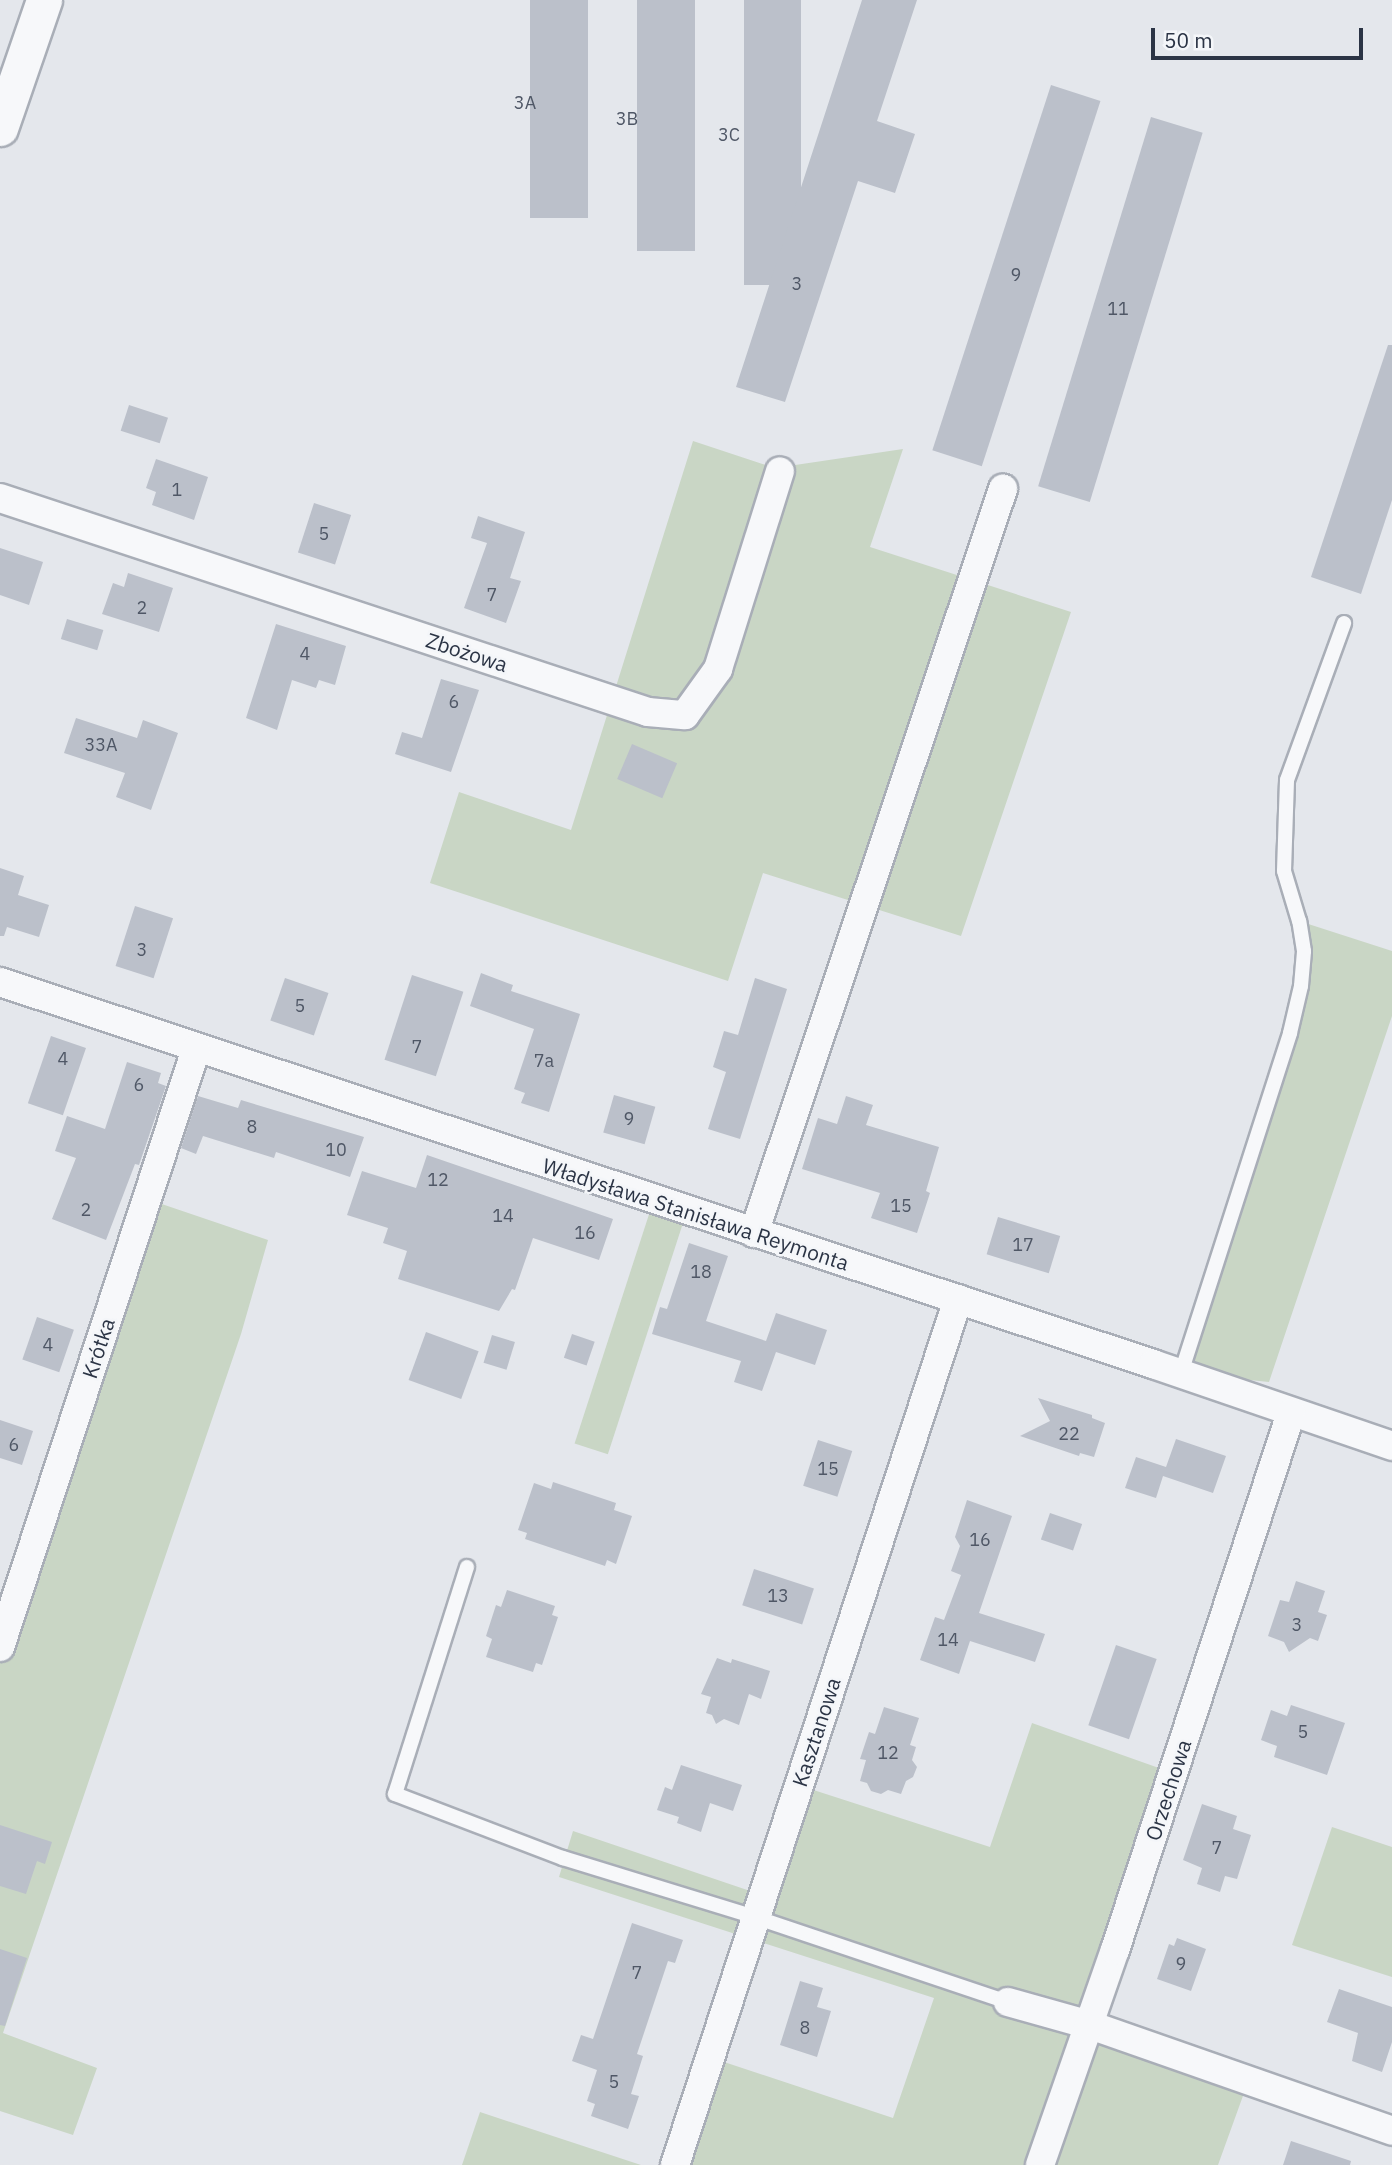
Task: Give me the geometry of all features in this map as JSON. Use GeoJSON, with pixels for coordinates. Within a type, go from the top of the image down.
{"type":"FeatureCollection","features":[{"type":"Feature","properties":{"kind":"street"},"geometry":{"type":"LineString","coordinates":[[0,128],[44,0]]}},
{"type":"Feature","properties":{"kind":"street","name":"Zbożowa"},"geometry":{"type":"LineString","coordinates":[[0,498],[648,712],[685,715],[718,669],[780,471]]}},
{"type":"Feature","properties":{"kind":"street"},"geometry":{"type":"LineString","coordinates":[[754,1233],[1003,489]]}},
{"type":"Feature","properties":{"kind":"street","name":"Władysława Stanisława Reymonta"},"geometry":{"type":"LineString","coordinates":[[0,982],[1181,1373],[1392,1447]]}},
{"type":"Feature","properties":{"kind":"street","name":"Krótka"},"geometry":{"type":"LineString","coordinates":[[0,1647],[197,1049]]}},
{"type":"Feature","properties":{"kind":"street","name":"Kasztanowa"},"geometry":{"type":"LineString","coordinates":[[675,2165],[958,1300]]}},
{"type":"Feature","properties":{"kind":"street","name":"Orzechowa"},"geometry":{"type":"LineString","coordinates":[[1040,2165],[1090,2025],[1291,1413]]}},
{"type":"Feature","properties":{"kind":"street"},"geometry":{"type":"LineString","coordinates":[[1008,2002],[1090,2025],[1392,2131]]}},
{"type":"Feature","properties":{"kind":"lane"},"geometry":{"type":"LineString","coordinates":[[1181,1373],[1290,1033],[1301,986],[1304,951],[1284,871],[1287,780],[1344,623]]}},
{"type":"Feature","properties":{"kind":"lane"},"geometry":{"type":"LineString","coordinates":[[467,1567],[395,1794],[562,1858],[755,1917],[1008,2002]]}},
{"type":"Feature","properties":{"kind":"green space"},"geometry":{"type":"Polygon","coordinates":[[[693,441],[775,468],[903,449],[870,547],[1071,612],[961,936],[763,873],[728,981],[430,883],[459,792],[571,830],[693,441]]]}},
{"type":"Feature","properties":{"kind":"green space"},"geometry":{"type":"Polygon","coordinates":[[[1299,921],[1392,951],[1392,1016],[1269,1382],[1181,1373],[1301,986],[1299,921]]]}},
{"type":"Feature","properties":{"kind":"green space"},"geometry":{"type":"Polygon","coordinates":[[[147,1199],[268,1240],[241,1334],[3,2033],[97,2068],[73,2135],[0,2111],[0,1647],[147,1199]]]}},
{"type":"Feature","properties":{"kind":"green space"},"geometry":{"type":"Polygon","coordinates":[[[654,1199],[687,1210],[608,1454],[575,1443],[654,1199]]]}},
{"type":"Feature","properties":{"kind":"green space"},"geometry":{"type":"Polygon","coordinates":[[[1032,1723],[1173,1773],[1090,2024],[1248,2082],[1218,2165],[686,2165],[709,2057],[893,2118],[934,1998],[559,1877],[573,1831],[762,1895],[798,1785],[990,1847],[1032,1723]]]}},
{"type":"Feature","properties":{"kind":"green space"},"geometry":{"type":"Polygon","coordinates":[[[1332,1827],[1392,1847],[1392,1977],[1292,1945],[1332,1827]]]}},
{"type":"Feature","properties":{"kind":"green space"},"geometry":{"type":"Polygon","coordinates":[[[480,2112],[641,2165],[462,2165],[480,2112]]]}},
{"type":"Feature","properties":{"kind":"building"},"geometry":{"type":"Polygon","coordinates":[[[530,0],[588,0],[588,218],[530,218],[530,0]]]}},
{"type":"Feature","properties":{"kind":"building"},"geometry":{"type":"Polygon","coordinates":[[[637,0],[695,0],[695,251],[637,251],[637,0]]]}},
{"type":"Feature","properties":{"kind":"building"},"geometry":{"type":"Polygon","coordinates":[[[744,0],[801,0],[801,285],[744,285],[744,0]]]}},
{"type":"Feature","properties":{"kind":"building"},"geometry":{"type":"Polygon","coordinates":[[[862,0],[917,0],[877,121],[915,134],[895,193],[858,181],[785,402],[736,387],[862,0]]]}},
{"type":"Feature","properties":{"kind":"building"},"geometry":{"type":"Polygon","coordinates":[[[1051,85],[1100,101],[982,466],[932,450],[1051,85]]]}},
{"type":"Feature","properties":{"kind":"building"},"geometry":{"type":"Polygon","coordinates":[[[1151,117],[1203,133],[1090,502],[1038,486],[1151,117]]]}},
{"type":"Feature","properties":{"kind":"building"},"geometry":{"type":"Polygon","coordinates":[[[1388,345],[1392,345],[1392,500],[1361,594],[1311,577],[1388,345]]]}},
{"type":"Feature","properties":{"kind":"building"},"geometry":{"type":"Polygon","coordinates":[[[129,405],[168,418],[160,443],[121,431],[129,405]]]}},
{"type":"Feature","properties":{"kind":"building"},"geometry":{"type":"Polygon","coordinates":[[[156,459],[208,477],[194,520],[152,505],[156,492],[146,488],[156,459]]]}},
{"type":"Feature","properties":{"kind":"building"},"geometry":{"type":"Polygon","coordinates":[[[314,503],[351,515],[335,565],[298,552],[314,503]]]}},
{"type":"Feature","properties":{"kind":"building"},"geometry":{"type":"Polygon","coordinates":[[[478,516],[525,532],[510,578],[521,581],[506,623],[464,608],[487,543],[471,538],[478,516]]]}},
{"type":"Feature","properties":{"kind":"building"},"geometry":{"type":"Polygon","coordinates":[[[0,548],[43,562],[29,605],[0,595],[0,548]]]}},
{"type":"Feature","properties":{"kind":"building"},"geometry":{"type":"Polygon","coordinates":[[[128,573],[173,588],[159,632],[102,614],[113,583],[124,587],[128,573]]]}},
{"type":"Feature","properties":{"kind":"building"},"geometry":{"type":"Polygon","coordinates":[[[67,619],[103,630],[97,650],[61,639],[67,619]]]}},
{"type":"Feature","properties":{"kind":"building"},"geometry":{"type":"Polygon","coordinates":[[[276,624],[346,646],[335,685],[319,680],[316,688],[292,680],[277,730],[246,718],[276,624]]]}},
{"type":"Feature","properties":{"kind":"building"},"geometry":{"type":"Polygon","coordinates":[[[441,679],[479,690],[451,772],[395,754],[402,732],[422,738],[441,679]]]}},
{"type":"Feature","properties":{"kind":"building"},"geometry":{"type":"Polygon","coordinates":[[[76,718],[137,738],[143,720],[178,733],[151,810],[116,797],[125,773],[64,753],[76,718]]]}},
{"type":"Feature","properties":{"kind":"building"},"geometry":{"type":"Polygon","coordinates":[[[632,744],[677,763],[662,798],[617,779],[632,744]]]}},
{"type":"Feature","properties":{"kind":"building"},"geometry":{"type":"Polygon","coordinates":[[[0,868],[24,876],[18,895],[49,905],[39,937],[7,927],[4,936],[0,936],[0,868]]]}},
{"type":"Feature","properties":{"kind":"building"},"geometry":{"type":"Polygon","coordinates":[[[135,906],[173,918],[154,978],[116,966],[135,906]]]}},
{"type":"Feature","properties":{"kind":"building"},"geometry":{"type":"Polygon","coordinates":[[[481,973],[513,985],[511,991],[580,1014],[549,1112],[521,1103],[525,1093],[514,1089],[534,1029],[470,1006],[481,973]]]}},
{"type":"Feature","properties":{"kind":"building"},"geometry":{"type":"Polygon","coordinates":[[[412,975],[463,992],[436,1076],[384,1060],[412,975]]]}},
{"type":"Feature","properties":{"kind":"building"},"geometry":{"type":"Polygon","coordinates":[[[285,978],[328,993],[314,1036],[270,1021],[285,978]]]}},
{"type":"Feature","properties":{"kind":"building"},"geometry":{"type":"Polygon","coordinates":[[[755,978],[787,989],[740,1139],[708,1129],[726,1072],[713,1067],[724,1031],[738,1035],[755,978]]]}},
{"type":"Feature","properties":{"kind":"building"},"geometry":{"type":"Polygon","coordinates":[[[51,1036],[86,1048],[63,1115],[28,1103],[51,1036]]]}},
{"type":"Feature","properties":{"kind":"building"},"geometry":{"type":"Polygon","coordinates":[[[127,1062],[161,1073],[158,1083],[166,1086],[139,1165],[135,1164],[106,1240],[52,1219],[76,1158],[55,1151],[67,1116],[105,1129],[127,1062]]]}},
{"type":"Feature","properties":{"kind":"building"},"geometry":{"type":"Polygon","coordinates":[[[614,1095],[655,1107],[645,1144],[603,1132],[614,1095]]]}},
{"type":"Feature","properties":{"kind":"building"},"geometry":{"type":"Polygon","coordinates":[[[198,1096],[238,1108],[241,1100],[364,1137],[350,1177],[276,1152],[274,1158],[203,1136],[196,1154],[181,1148],[198,1096]]]}},
{"type":"Feature","properties":{"kind":"building"},"geometry":{"type":"Polygon","coordinates":[[[846,1096],[873,1105],[866,1125],[939,1147],[926,1191],[930,1193],[917,1233],[871,1218],[880,1193],[802,1169],[818,1118],[837,1124],[846,1096]]]}},
{"type":"Feature","properties":{"kind":"building"},"geometry":{"type":"Polygon","coordinates":[[[427,1155],[613,1219],[599,1260],[533,1238],[515,1290],[512,1289],[499,1311],[398,1279],[407,1251],[383,1243],[388,1228],[347,1215],[362,1171],[416,1188],[427,1155]]]}},
{"type":"Feature","properties":{"kind":"building"},"geometry":{"type":"Polygon","coordinates":[[[998,1217],[1060,1236],[1049,1273],[987,1254],[998,1217]]]}},
{"type":"Feature","properties":{"kind":"building"},"geometry":{"type":"Polygon","coordinates":[[[689,1243],[728,1256],[706,1321],[766,1341],[776,1313],[827,1330],[815,1365],[776,1352],[762,1391],[734,1382],[741,1361],[652,1334],[660,1307],[667,1309],[689,1243]]]}},
{"type":"Feature","properties":{"kind":"building"},"geometry":{"type":"Polygon","coordinates":[[[37,1317],[74,1330],[59,1372],[22,1360],[37,1317]]]}},
{"type":"Feature","properties":{"kind":"building"},"geometry":{"type":"Polygon","coordinates":[[[426,1332],[479,1351],[461,1399],[409,1380],[426,1332]]]}},
{"type":"Feature","properties":{"kind":"building"},"geometry":{"type":"Polygon","coordinates":[[[572,1334],[595,1342],[587,1365],[564,1358],[572,1334]]]}},
{"type":"Feature","properties":{"kind":"building"},"geometry":{"type":"Polygon","coordinates":[[[492,1335],[515,1342],[506,1370],[484,1363],[492,1335]]]}},
{"type":"Feature","properties":{"kind":"building"},"geometry":{"type":"Polygon","coordinates":[[[1038,1398],[1092,1415],[1092,1418],[1105,1423],[1094,1457],[1080,1453],[1079,1456],[1020,1436],[1050,1421],[1038,1398]]]}},
{"type":"Feature","properties":{"kind":"building"},"geometry":{"type":"Polygon","coordinates":[[[0,1420],[33,1431],[22,1465],[0,1458],[0,1420]]]}},
{"type":"Feature","properties":{"kind":"building"},"geometry":{"type":"Polygon","coordinates":[[[1176,1439],[1226,1456],[1213,1493],[1163,1476],[1156,1498],[1125,1488],[1136,1457],[1166,1467],[1176,1439]]]}},
{"type":"Feature","properties":{"kind":"building"},"geometry":{"type":"Polygon","coordinates":[[[818,1440],[852,1451],[837,1497],[803,1486],[818,1440]]]}},
{"type":"Feature","properties":{"kind":"building"},"geometry":{"type":"Polygon","coordinates":[[[553,1482],[616,1503],[614,1510],[632,1516],[616,1564],[607,1560],[605,1566],[525,1539],[527,1533],[518,1530],[534,1483],[551,1489],[553,1482]]]}},
{"type":"Feature","properties":{"kind":"building"},"geometry":{"type":"Polygon","coordinates":[[[967,1500],[1012,1516],[979,1613],[1045,1634],[1035,1662],[970,1641],[959,1674],[920,1660],[935,1617],[944,1620],[961,1575],[951,1571],[960,1546],[955,1537],[967,1500]]]}},
{"type":"Feature","properties":{"kind":"building"},"geometry":{"type":"Polygon","coordinates":[[[1050,1513],[1082,1524],[1073,1551],[1041,1539],[1050,1513]]]}},
{"type":"Feature","properties":{"kind":"building"},"geometry":{"type":"Polygon","coordinates":[[[754,1569],[814,1588],[802,1625],[742,1605],[754,1569]]]}},
{"type":"Feature","properties":{"kind":"building"},"geometry":{"type":"Polygon","coordinates":[[[1296,1581],[1325,1591],[1318,1612],[1327,1615],[1318,1641],[1310,1638],[1289,1652],[1284,1642],[1268,1636],[1280,1600],[1289,1602],[1296,1581]]]}},
{"type":"Feature","properties":{"kind":"building"},"geometry":{"type":"Polygon","coordinates":[[[507,1590],[555,1606],[552,1615],[558,1617],[542,1665],[536,1663],[533,1672],[486,1657],[492,1639],[486,1636],[496,1605],[501,1607],[507,1590]]]}},
{"type":"Feature","properties":{"kind":"building"},"geometry":{"type":"Polygon","coordinates":[[[1116,1645],[1157,1659],[1129,1739],[1088,1725],[1116,1645]]]}},
{"type":"Feature","properties":{"kind":"building"},"geometry":{"type":"Polygon","coordinates":[[[717,1658],[731,1663],[732,1659],[770,1671],[761,1699],[749,1694],[739,1725],[724,1719],[716,1724],[712,1715],[706,1713],[711,1697],[701,1694],[717,1658]]]}},
{"type":"Feature","properties":{"kind":"building"},"geometry":{"type":"Polygon","coordinates":[[[1291,1705],[1345,1723],[1327,1775],[1274,1757],[1277,1746],[1261,1740],[1271,1710],[1287,1716],[1291,1705]]]}},
{"type":"Feature","properties":{"kind":"building"},"geometry":{"type":"Polygon","coordinates":[[[884,1707],[919,1718],[910,1745],[916,1747],[912,1760],[917,1767],[913,1777],[906,1781],[901,1794],[888,1790],[881,1794],[871,1791],[867,1783],[860,1781],[866,1760],[860,1759],[869,1732],[875,1734],[884,1707]]]}},
{"type":"Feature","properties":{"kind":"building"},"geometry":{"type":"Polygon","coordinates":[[[681,1765],[742,1785],[733,1811],[710,1803],[701,1832],[677,1823],[679,1817],[657,1810],[665,1787],[672,1790],[681,1765]]]}},
{"type":"Feature","properties":{"kind":"building"},"geometry":{"type":"Polygon","coordinates":[[[1202,1804],[1237,1816],[1233,1829],[1251,1835],[1237,1879],[1225,1876],[1220,1892],[1197,1884],[1202,1868],[1183,1860],[1202,1804]]]}},
{"type":"Feature","properties":{"kind":"building"},"geometry":{"type":"Polygon","coordinates":[[[0,1825],[52,1842],[45,1864],[37,1861],[26,1894],[0,1886],[0,1825]]]}},
{"type":"Feature","properties":{"kind":"building"},"geometry":{"type":"Polygon","coordinates":[[[632,1923],[683,1940],[675,1963],[668,1961],[637,2054],[643,2056],[631,2094],[639,2096],[628,2129],[591,2116],[595,2104],[587,2101],[597,2070],[572,2061],[581,2035],[593,2039],[632,1923]]]}},
{"type":"Feature","properties":{"kind":"building"},"geometry":{"type":"Polygon","coordinates":[[[1177,1938],[1206,1949],[1191,1991],[1157,1979],[1169,1944],[1174,1946],[1177,1938]]]}},
{"type":"Feature","properties":{"kind":"building"},"geometry":{"type":"Polygon","coordinates":[[[0,1949],[27,1958],[5,2026],[0,2025],[0,1949]]]}},
{"type":"Feature","properties":{"kind":"building"},"geometry":{"type":"Polygon","coordinates":[[[800,1981],[823,1988],[817,2007],[831,2011],[817,2057],[780,2045],[800,1981]]]}},
{"type":"Feature","properties":{"kind":"building"},"geometry":{"type":"Polygon","coordinates":[[[1339,1989],[1392,2007],[1392,2042],[1382,2072],[1352,2061],[1358,2033],[1327,2022],[1339,1989]]]}},
{"type":"Feature","properties":{"kind":"building"},"geometry":{"type":"Polygon","coordinates":[[[1291,2141],[1351,2161],[1350,2165],[1283,2165],[1291,2141]]]}}]}
